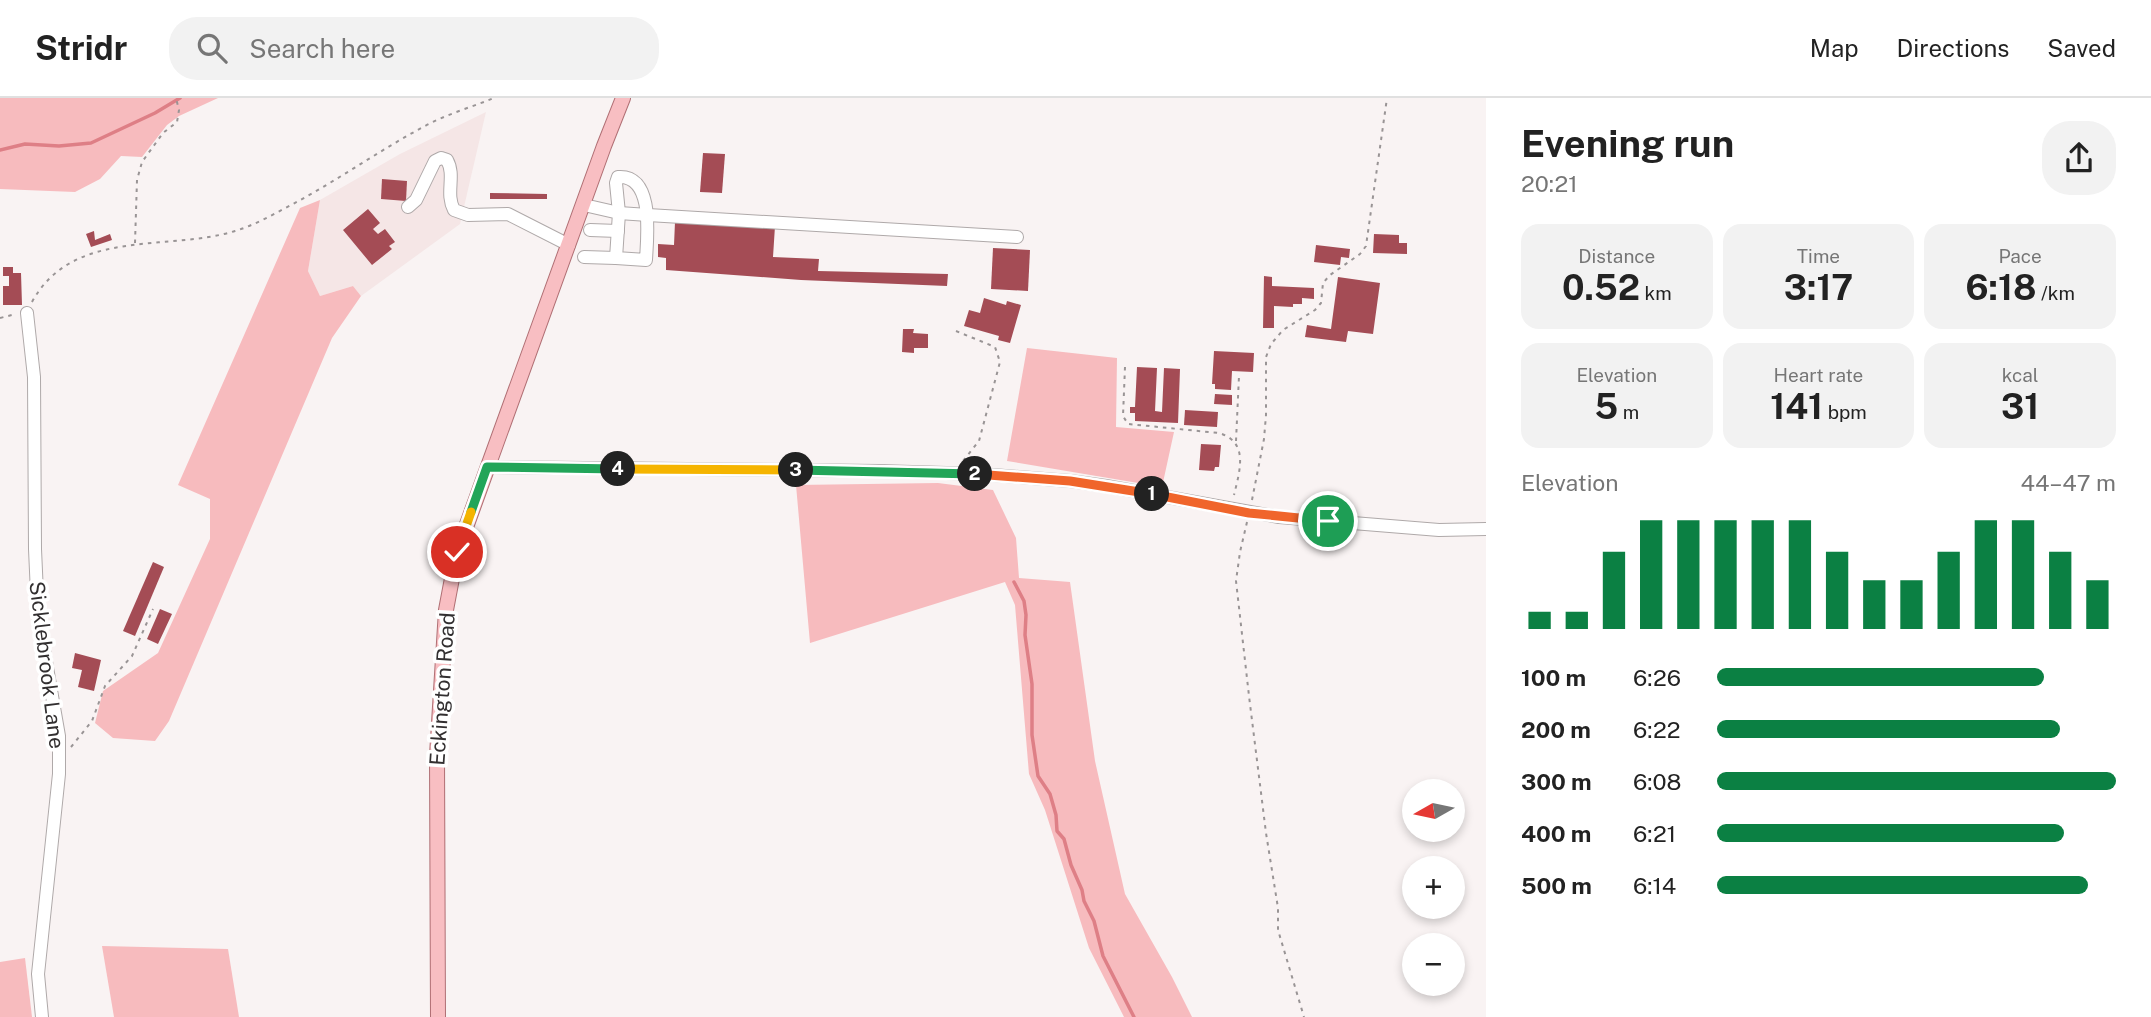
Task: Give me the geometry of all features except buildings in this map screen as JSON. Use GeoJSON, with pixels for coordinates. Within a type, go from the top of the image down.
{"type":"FeatureCollection","features":[{"type":"Feature","properties":{"kind":"main road","name":"Eckington Road"},"geometry":{"type":"LineString","coordinates":[[438,1017],[437,755],[446,610],[457,552],[623,98]]}},
{"type":"Feature","properties":{"kind":"street"},"geometry":{"type":"LineString","coordinates":[[408,207],[416,200],[435,160],[441,158],[447,160],[452,171],[449,194],[454,210],[468,215],[508,214],[569,245]]}},
{"type":"Feature","properties":{"kind":"street"},"geometry":{"type":"LineString","coordinates":[[584,257],[646,260],[648,215],[642,192],[631,179],[623,177],[618,177],[615,183],[619,213],[615,258]]}},
{"type":"Feature","properties":{"kind":"street"},"geometry":{"type":"LineString","coordinates":[[584,205],[619,213],[1017,236]]}},
{"type":"Feature","properties":{"kind":"street"},"geometry":{"type":"LineString","coordinates":[[590,230],[618,231]]}},
{"type":"Feature","properties":{"kind":"street","name":"Sicklebrook Lane"},"geometry":{"type":"LineString","coordinates":[[27,313],[34,377],[38,616],[59,736],[59,763],[38,974],[42,1017]]}},
{"type":"Feature","properties":{"kind":"street"},"geometry":{"type":"LineString","coordinates":[[487,467],[954,473],[1106,485],[1279,517],[1439,530],[1486,529]]}},
{"type":"Feature","properties":{"kind":"path"},"geometry":{"type":"LineString","coordinates":[[135,244],[137,180],[142,162],[163,133],[177,122],[179,110],[176,98]]}},
{"type":"Feature","properties":{"kind":"path"},"geometry":{"type":"LineString","coordinates":[[0,317],[27,313],[39,289],[51,278],[68,265],[95,253],[135,244],[211,237],[244,228],[320,189],[427,125],[494,98]]}},
{"type":"Feature","properties":{"kind":"path"},"geometry":{"type":"LineString","coordinates":[[1304,1017],[1278,930],[1278,908],[1266,833],[1236,581],[1264,439],[1266,357],[1271,344],[1283,330],[1315,310],[1321,303],[1323,283],[1330,275],[1360,254],[1366,246],[1387,98]]}},
{"type":"Feature","properties":{"kind":"path"},"geometry":{"type":"LineString","coordinates":[[954,473],[979,441],[1000,362],[995,346],[956,331]]}},
{"type":"Feature","properties":{"kind":"path"},"geometry":{"type":"LineString","coordinates":[[1125,367],[1123,416],[1128,424],[1219,433],[1236,442]]}},
{"type":"Feature","properties":{"kind":"path"},"geometry":{"type":"LineString","coordinates":[[1230,509],[1238,481],[1240,460],[1236,442],[1239,376]]}},
{"type":"Feature","properties":{"kind":"path"},"geometry":{"type":"LineString","coordinates":[[59,763],[92,721],[105,685],[132,656],[153,608]]}},
{"type":"Feature","properties":{"kind":"shaded area"},"geometry":{"type":"Polygon","coordinates":[[[0,98],[218,98],[179,116],[167,125],[142,157],[121,156],[100,179],[75,192],[0,189],[0,98]]]}},
{"type":"Feature","properties":{"kind":"shaded area"},"geometry":{"type":"Polygon","coordinates":[[[486,112],[460,224],[361,296],[353,286],[320,296],[308,271],[320,200],[400,154],[486,112]]]}},
{"type":"Feature","properties":{"kind":"shaded area"},"geometry":{"type":"Polygon","coordinates":[[[320,200],[308,271],[320,296],[353,286],[361,296],[332,338],[169,721],[155,741],[113,738],[95,723],[103,691],[158,653],[210,539],[210,499],[178,485],[300,208],[320,200]]]}},
{"type":"Feature","properties":{"kind":"shaded area"},"geometry":{"type":"Polygon","coordinates":[[[1027,348],[1117,358],[1116,427],[1174,432],[1162,487],[1007,461],[1027,348]]]}},
{"type":"Feature","properties":{"kind":"shaded area"},"geometry":{"type":"Polygon","coordinates":[[[938,483],[993,490],[1016,538],[1019,578],[1070,582],[1095,761],[1125,894],[1192,1017],[1124,1017],[1089,948],[1045,810],[1029,774],[1015,605],[1005,582],[810,643],[796,485],[938,483]]]}},
{"type":"Feature","properties":{"kind":"shaded area"},"geometry":{"type":"Polygon","coordinates":[[[102,946],[228,949],[239,1017],[114,1017],[102,946]]]}},
{"type":"Feature","properties":{"kind":"shaded area"},"geometry":{"type":"Polygon","coordinates":[[[25,958],[32,1017],[0,1017],[0,962],[25,958]]]}},
{"type":"Feature","properties":{"kind":"waterway"},"geometry":{"type":"LineString","coordinates":[[0,150],[25,144],[59,146],[91,143],[155,113],[180,98]]}},
{"type":"Feature","properties":{"kind":"waterway"},"geometry":{"type":"LineString","coordinates":[[1014,582],[1024,601],[1026,615],[1025,635],[1032,684],[1032,735],[1038,776],[1050,794],[1057,831],[1064,839],[1084,901],[1094,921],[1103,956],[1134,1017]]}},
{"type":"Feature","properties":{"kind":"route"},"geometry":{"type":"LineString","coordinates":[[457,552],[487,467],[980,474],[1106,485],[1249,513],[1328,521]]}}]}
